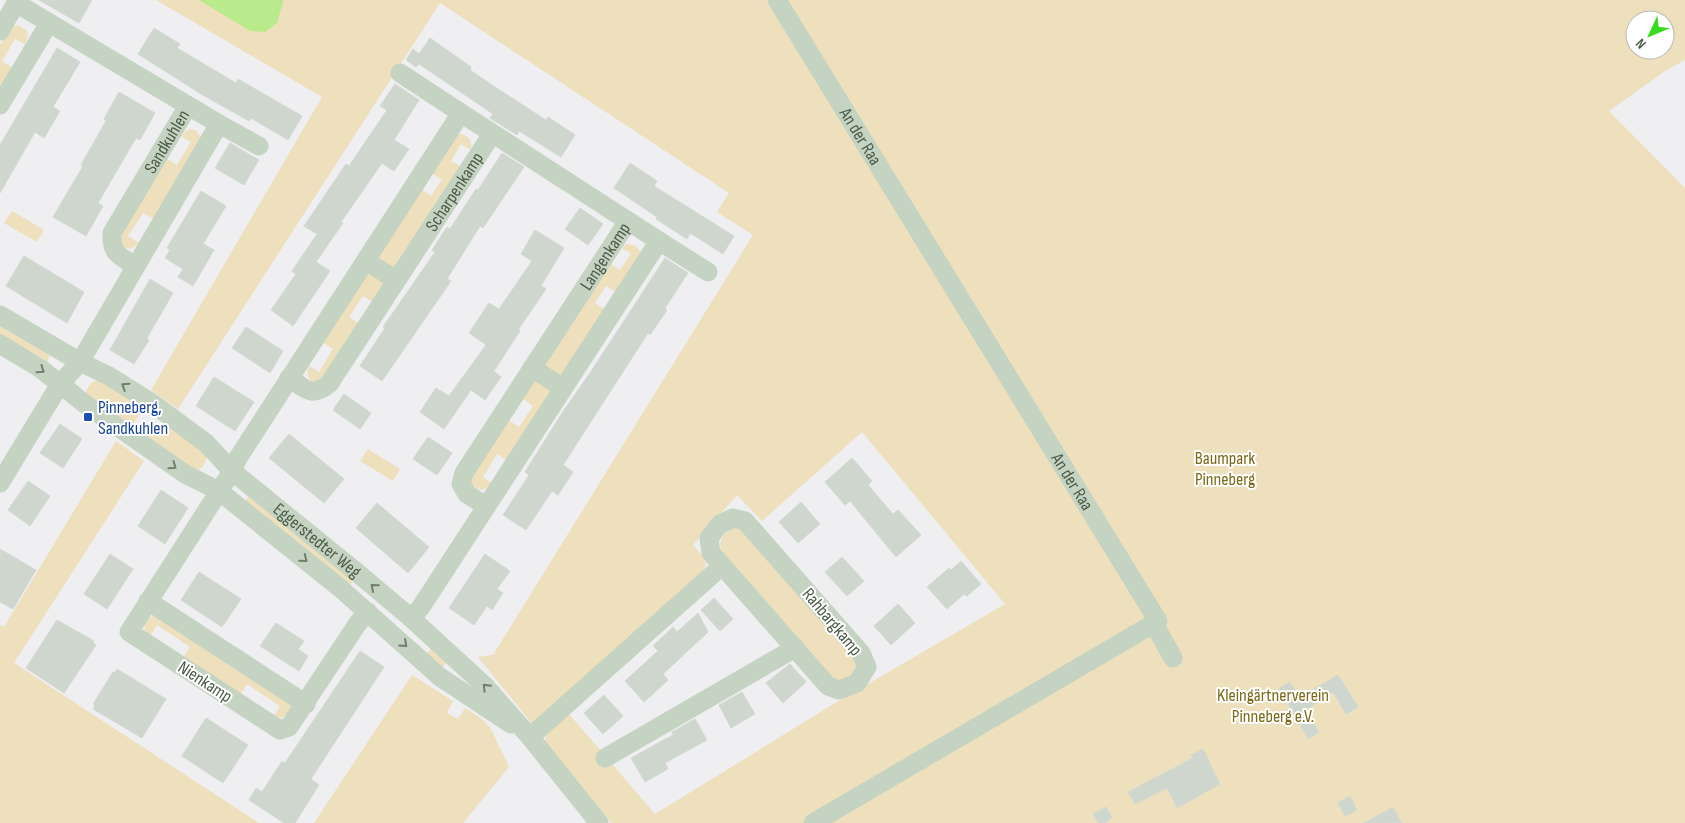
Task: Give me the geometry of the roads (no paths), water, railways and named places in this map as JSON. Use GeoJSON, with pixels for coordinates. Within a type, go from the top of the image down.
{"type":"FeatureCollection","features":[{"type":"Feature","properties":{"kind":"street","name":"An der Raa"},"geometry":{"type":"LineString","coordinates":[[777,0],[1136,584],[1158,622],[1154,624]]}},
{"type":"Feature","properties":{"kind":"street"},"geometry":{"type":"LineString","coordinates":[[0,31],[13,2],[188,106]]}},
{"type":"Feature","properties":{"kind":"street"},"geometry":{"type":"LineString","coordinates":[[0,105],[49,23]]}},
{"type":"Feature","properties":{"kind":"street","name":"Scharpenkamp"},"geometry":{"type":"LineString","coordinates":[[289,378],[310,392],[320,391],[329,384],[492,134],[400,73]]}},
{"type":"Feature","properties":{"kind":"street","name":"Sandkuhlen"},"geometry":{"type":"LineString","coordinates":[[80,362],[219,124],[188,106],[112,233],[112,245],[118,255],[136,266]]}},
{"type":"Feature","properties":{"kind":"street","name":"Scharpenkamp"},"geometry":{"type":"LineString","coordinates":[[232,471],[238,458],[289,378],[461,113]]}},
{"type":"Feature","properties":{"kind":"street"},"geometry":{"type":"LineString","coordinates":[[219,124],[259,146]]}},
{"type":"Feature","properties":{"kind":"street"},"geometry":{"type":"LineString","coordinates":[[492,134],[628,221]]}},
{"type":"Feature","properties":{"kind":"street","name":"Langenkamp"},"geometry":{"type":"LineString","coordinates":[[406,614],[421,607],[659,241],[628,221],[464,473],[461,484],[466,494],[486,506]]}},
{"type":"Feature","properties":{"kind":"street"},"geometry":{"type":"LineString","coordinates":[[659,241],[708,272]]}},
{"type":"Feature","properties":{"kind":"street"},"geometry":{"type":"LineString","coordinates":[[366,261],[396,280]]}},
{"type":"Feature","properties":{"kind":"street","name":"Eggerstedter Weg"},"geometry":{"type":"LineString","coordinates":[[0,315],[80,362],[109,376],[152,403],[206,443],[232,471],[406,614],[485,686],[530,737],[599,823]]}},
{"type":"Feature","properties":{"kind":"street","name":"Eggerstedter Weg"},"geometry":{"type":"LineString","coordinates":[[0,344],[41,369],[85,404],[185,474],[219,491],[368,612],[440,677],[530,737]]}},
{"type":"Feature","properties":{"kind":"street"},"geometry":{"type":"LineString","coordinates":[[2,476],[60,384],[80,362]]}},
{"type":"Feature","properties":{"kind":"street"},"geometry":{"type":"LineString","coordinates":[[532,368],[563,388]]}},
{"type":"Feature","properties":{"kind":"street"},"geometry":{"type":"LineString","coordinates":[[219,491],[232,471]]}},
{"type":"Feature","properties":{"kind":"street","name":"Nienkamp"},"geometry":{"type":"LineString","coordinates":[[219,491],[129,632],[280,730],[289,727],[358,623],[368,612]]}},
{"type":"Feature","properties":{"kind":"street","name":"Rahbargkamp"},"geometry":{"type":"LineString","coordinates":[[733,518],[745,521],[861,652],[867,667],[857,683],[839,690],[828,686],[722,566],[711,553],[710,538],[720,524],[733,518]]}},
{"type":"Feature","properties":{"kind":"street"},"geometry":{"type":"LineString","coordinates":[[530,737],[722,566]]}},
{"type":"Feature","properties":{"kind":"street","name":"Nienkamp"},"geometry":{"type":"LineString","coordinates":[[148,602],[306,704]]}},
{"type":"Feature","properties":{"kind":"street"},"geometry":{"type":"LineString","coordinates":[[386,628],[406,614]]}},
{"type":"Feature","properties":{"kind":"street"},"geometry":{"type":"LineString","coordinates":[[812,823],[1154,624],[1173,658]]}},
{"type":"Feature","properties":{"kind":"street"},"geometry":{"type":"LineString","coordinates":[[605,758],[795,648]]}},
{"type":"Feature","properties":{"kind":"place","name":"Pinneberg, Sandkuhlen"},"geometry":{"type":"Point","coordinates":[88,417]}},
{"type":"Feature","properties":{"kind":"park label","name":"Baumpark Pinneberg"},"geometry":{"type":"Point","coordinates":[1225,468]}},
{"type":"Feature","properties":{"kind":"park label","name":"Kleingärtnerverein Pinneberg e.V."},"geometry":{"type":"Point","coordinates":[1273,705]}}]}
